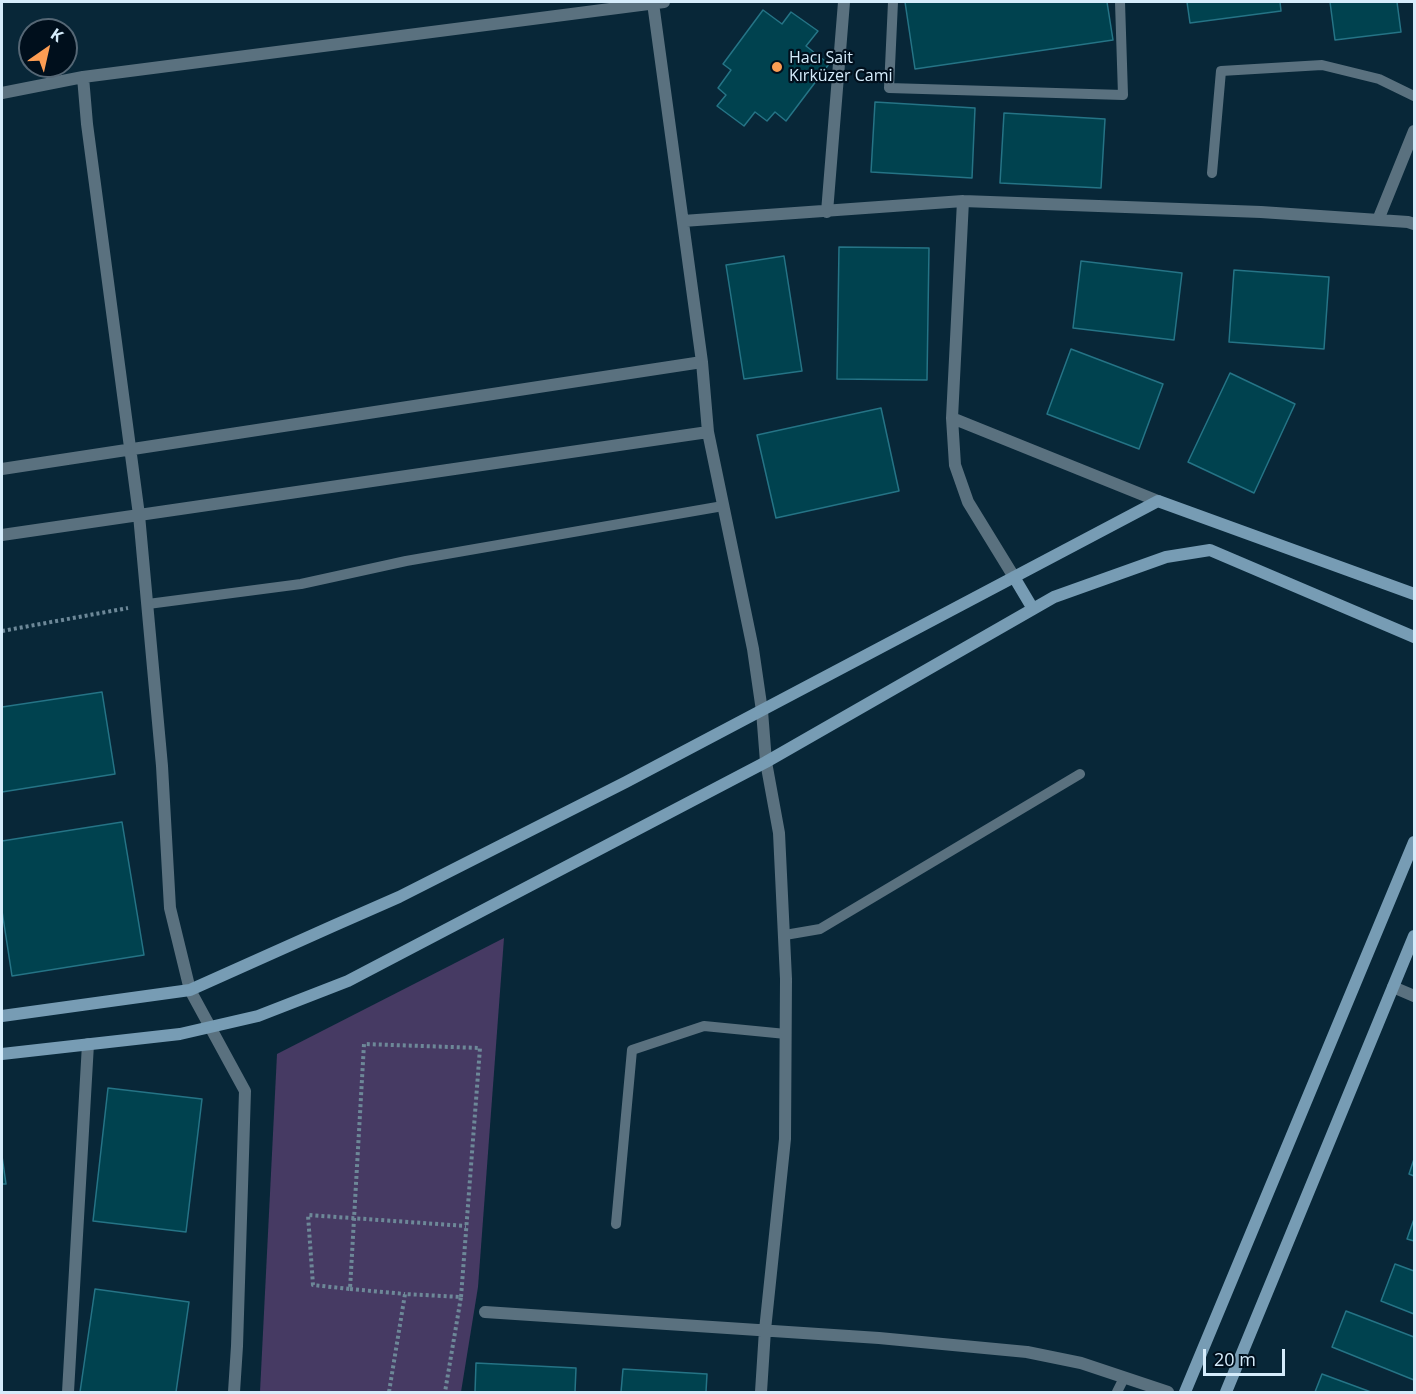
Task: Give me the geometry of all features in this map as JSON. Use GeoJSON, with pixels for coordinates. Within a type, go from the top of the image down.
{"type":"FeatureCollection","features":[{"type":"Feature","properties":{"kind":"street"},"geometry":{"type":"LineString","coordinates":[[2,93],[83,77],[659,2],[683,221],[702,362],[708,432],[753,649],[762,711],[766,762],[779,833],[785,935],[785,1139],[765,1330],[761,1392]]}},
{"type":"Feature","properties":{"kind":"street"},"geometry":{"type":"LineString","coordinates":[[827,212],[844,2]]}},
{"type":"Feature","properties":{"kind":"street"},"geometry":{"type":"LineString","coordinates":[[83,77],[87,124],[140,515],[162,766],[170,908],[190,990],[245,1091],[234,1392]]}},
{"type":"Feature","properties":{"kind":"street"},"geometry":{"type":"LineString","coordinates":[[1378,220],[1414,131]]}},
{"type":"Feature","properties":{"kind":"street"},"geometry":{"type":"LineString","coordinates":[[963,201],[952,418],[955,465],[968,502],[1033,609]]}},
{"type":"Feature","properties":{"kind":"street"},"geometry":{"type":"LineString","coordinates":[[683,221],[963,201],[1261,212],[1414,224]]}},
{"type":"Feature","properties":{"kind":"street"},"geometry":{"type":"LineString","coordinates":[[2,469],[702,362]]}},
{"type":"Feature","properties":{"kind":"street"},"geometry":{"type":"LineString","coordinates":[[952,418],[1158,501],[1414,594]]}},
{"type":"Feature","properties":{"kind":"street"},"geometry":{"type":"LineString","coordinates":[[2,535],[708,432]]}},
{"type":"Feature","properties":{"kind":"street"},"geometry":{"type":"LineString","coordinates":[[2,1016],[190,990],[399,897],[762,711],[1158,501]]}},
{"type":"Feature","properties":{"kind":"street"},"geometry":{"type":"LineString","coordinates":[[2,1054],[180,1034],[258,1016],[348,981],[766,762],[1054,597],[1166,557],[1210,550],[1414,637]]}},
{"type":"Feature","properties":{"kind":"street"},"geometry":{"type":"LineString","coordinates":[[1185,1392],[1414,842]]}},
{"type":"Feature","properties":{"kind":"street"},"geometry":{"type":"LineString","coordinates":[[1226,1392],[1414,936]]}},
{"type":"Feature","properties":{"kind":"street"},"geometry":{"type":"LineString","coordinates":[[1393,987],[1414,996]]}},
{"type":"Feature","properties":{"kind":"street"},"geometry":{"type":"LineString","coordinates":[[68,1392],[88,1044]]}},
{"type":"Feature","properties":{"kind":"street"},"geometry":{"type":"LineString","coordinates":[[485,1312],[879,1338],[1027,1352],[1081,1363],[1168,1392]]}},
{"type":"Feature","properties":{"kind":"lane"},"geometry":{"type":"LineString","coordinates":[[893,2],[889,88],[1124,95],[1120,2]]}},
{"type":"Feature","properties":{"kind":"lane"},"geometry":{"type":"LineString","coordinates":[[1212,172],[1221,71],[1322,65],[1379,79],[1414,96]]}},
{"type":"Feature","properties":{"kind":"lane"},"geometry":{"type":"LineString","coordinates":[[148,604],[301,584],[406,561],[723,506]]}},
{"type":"Feature","properties":{"kind":"lane"},"geometry":{"type":"LineString","coordinates":[[785,935],[820,929],[1080,774]]}},
{"type":"Feature","properties":{"kind":"lane"},"geometry":{"type":"LineString","coordinates":[[616,1224],[632,1050],[704,1026],[786,1034]]}},
{"type":"Feature","properties":{"kind":"lane"},"geometry":{"type":"LineString","coordinates":[[1117,1392],[1124,1378]]}},
{"type":"Feature","properties":{"kind":"path"},"geometry":{"type":"LineString","coordinates":[[2,631],[148,604]]}},
{"type":"Feature","properties":{"kind":"path"},"geometry":{"type":"LineString","coordinates":[[350,1289],[364,1044],[480,1048],[460,1297],[445,1392]]}},
{"type":"Feature","properties":{"kind":"path"},"geometry":{"type":"LineString","coordinates":[[460,1297],[313,1286],[308,1215],[466,1226]]}},
{"type":"Feature","properties":{"kind":"path"},"geometry":{"type":"LineString","coordinates":[[389,1392],[405,1294]]}},
{"type":"Feature","properties":{"kind":"shaded area"},"geometry":{"type":"Polygon","coordinates":[[[504,938],[478,1287],[461,1392],[260,1392],[277,1054],[504,938]]]}},
{"type":"Feature","properties":{"kind":"building"},"geometry":{"type":"Polygon","coordinates":[[[905,2],[1107,2],[1113,40],[915,69],[905,2]]]}},
{"type":"Feature","properties":{"kind":"building"},"geometry":{"type":"Polygon","coordinates":[[[1187,2],[1280,2],[1281,11],[1190,23],[1187,2]]]}},
{"type":"Feature","properties":{"kind":"building"},"geometry":{"type":"Polygon","coordinates":[[[1330,2],[1397,2],[1401,32],[1335,40],[1330,2]]]}},
{"type":"Feature","properties":{"kind":"building","name":"Hacı Sait Kırküzer Cami"},"geometry":{"type":"Polygon","coordinates":[[[763,10],[782,24],[791,12],[818,31],[806,46],[829,64],[786,121],[775,112],[767,121],[755,112],[744,126],[717,106],[726,95],[718,88],[731,70],[723,64],[763,10]]]}},
{"type":"Feature","properties":{"kind":"building"},"geometry":{"type":"Polygon","coordinates":[[[875,102],[975,108],[972,178],[871,172],[875,102]]]}},
{"type":"Feature","properties":{"kind":"building"},"geometry":{"type":"Polygon","coordinates":[[[1004,113],[1105,119],[1101,188],[1000,183],[1004,113]]]}},
{"type":"Feature","properties":{"kind":"building"},"geometry":{"type":"Polygon","coordinates":[[[839,247],[929,248],[927,380],[837,379],[839,247]]]}},
{"type":"Feature","properties":{"kind":"building"},"geometry":{"type":"Polygon","coordinates":[[[784,256],[802,371],[744,379],[726,265],[784,256]]]}},
{"type":"Feature","properties":{"kind":"building"},"geometry":{"type":"Polygon","coordinates":[[[1081,261],[1182,273],[1174,340],[1073,328],[1081,261]]]}},
{"type":"Feature","properties":{"kind":"building"},"geometry":{"type":"Polygon","coordinates":[[[1234,270],[1329,277],[1324,349],[1229,342],[1234,270]]]}},
{"type":"Feature","properties":{"kind":"building"},"geometry":{"type":"Polygon","coordinates":[[[1071,349],[1163,384],[1139,449],[1047,414],[1071,349]]]}},
{"type":"Feature","properties":{"kind":"building"},"geometry":{"type":"Polygon","coordinates":[[[1230,373],[1295,404],[1254,493],[1188,462],[1230,373]]]}},
{"type":"Feature","properties":{"kind":"building"},"geometry":{"type":"Polygon","coordinates":[[[881,408],[899,491],[776,518],[757,435],[881,408]]]}},
{"type":"Feature","properties":{"kind":"building"},"geometry":{"type":"Polygon","coordinates":[[[102,692],[115,774],[2,792],[2,707],[102,692]]]}},
{"type":"Feature","properties":{"kind":"building"},"geometry":{"type":"Polygon","coordinates":[[[122,822],[144,955],[12,976],[2,911],[2,841],[122,822]]]}},
{"type":"Feature","properties":{"kind":"building"},"geometry":{"type":"Polygon","coordinates":[[[108,1088],[202,1099],[186,1232],[93,1221],[108,1088]]]}},
{"type":"Feature","properties":{"kind":"building"},"geometry":{"type":"Polygon","coordinates":[[[2,1156],[6,1184],[2,1184],[2,1156]]]}},
{"type":"Feature","properties":{"kind":"building"},"geometry":{"type":"Polygon","coordinates":[[[1414,1159],[1414,1176],[1409,1174],[1414,1159]]]}},
{"type":"Feature","properties":{"kind":"building"},"geometry":{"type":"Polygon","coordinates":[[[1414,1219],[1414,1241],[1407,1239],[1414,1219]]]}},
{"type":"Feature","properties":{"kind":"building"},"geometry":{"type":"Polygon","coordinates":[[[1395,1264],[1414,1271],[1414,1314],[1381,1301],[1395,1264]]]}},
{"type":"Feature","properties":{"kind":"building"},"geometry":{"type":"Polygon","coordinates":[[[95,1289],[189,1302],[176,1392],[80,1392],[95,1289]]]}},
{"type":"Feature","properties":{"kind":"building"},"geometry":{"type":"Polygon","coordinates":[[[1346,1311],[1414,1337],[1414,1380],[1332,1347],[1346,1311]]]}},
{"type":"Feature","properties":{"kind":"building"},"geometry":{"type":"Polygon","coordinates":[[[476,1363],[576,1368],[575,1392],[475,1392],[476,1363]]]}},
{"type":"Feature","properties":{"kind":"building"},"geometry":{"type":"Polygon","coordinates":[[[623,1369],[707,1374],[706,1392],[621,1392],[623,1369]]]}},
{"type":"Feature","properties":{"kind":"building"},"geometry":{"type":"Polygon","coordinates":[[[1322,1374],[1371,1392],[1315,1392],[1322,1374]]]}},
{"type":"Feature","properties":{"kind":"place","name":"Hacı Sait Kırküzer Cami"},"geometry":{"type":"Point","coordinates":[777,67]}}]}
